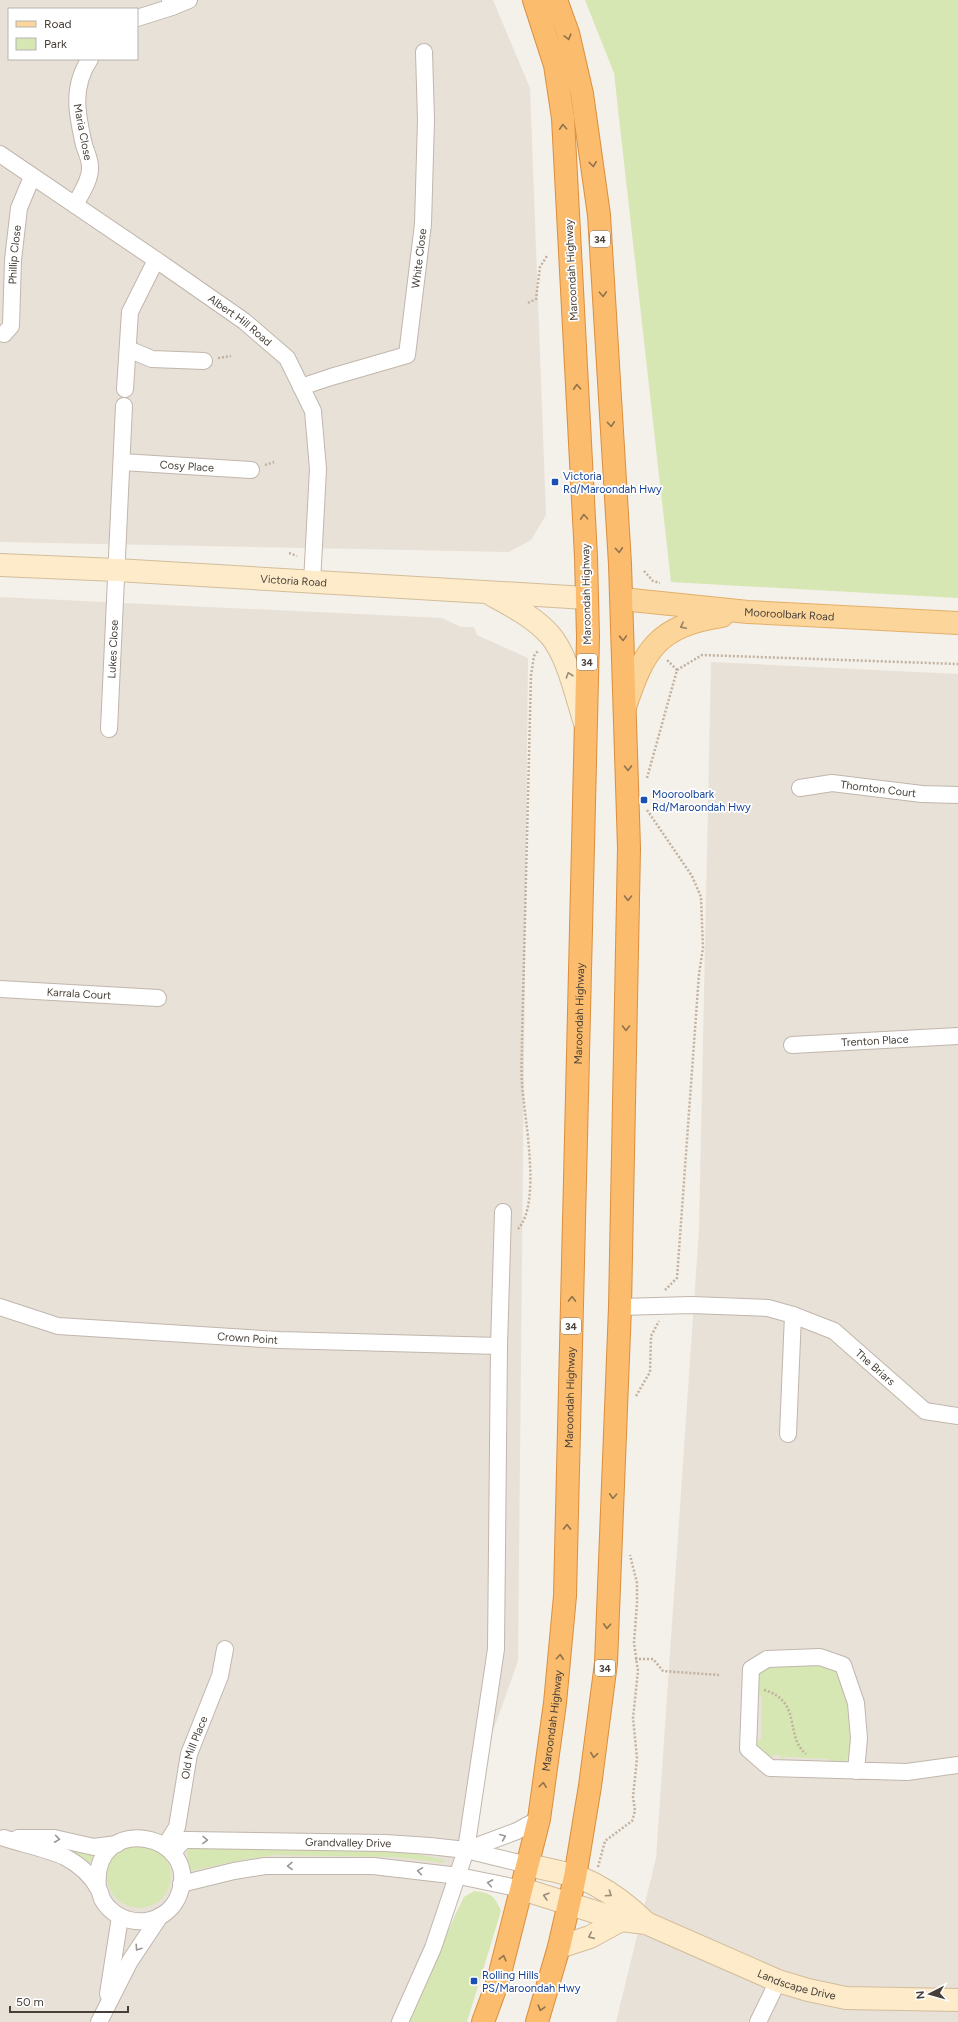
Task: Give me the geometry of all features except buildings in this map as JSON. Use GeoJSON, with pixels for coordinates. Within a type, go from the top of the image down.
{"type":"FeatureCollection","features":[{"type":"Feature","properties":{"kind":"highway","name":"Maroondah Highway"},"geometry":{"type":"LineString","coordinates":[[483,2022],[498,1981],[539,1819],[555,1703],[565,1596],[588,637],[586,557],[562,118],[555,65],[534,0]]}},
{"type":"Feature","properties":{"kind":"highway","name":"34"},"geometry":{"type":"LineString","coordinates":[[537,2022],[559,1947],[569,1902],[584,1880],[590,1786],[606,1663],[620,1307],[629,848],[622,599],[599,215],[582,94],[568,33],[556,0]]}},
{"type":"Feature","properties":{"kind":"highway"},"geometry":{"type":"LineString","coordinates":[[586,598],[622,599]]}},
{"type":"Feature","properties":{"kind":"main road","name":"Victoria Road"},"geometry":{"type":"LineString","coordinates":[[0,565],[116,570],[312,583],[586,598]]}},
{"type":"Feature","properties":{"kind":"main road"},"geometry":{"type":"LineString","coordinates":[[486,592],[534,620],[550,635],[562,653],[586,726]]}},
{"type":"Feature","properties":{"kind":"main road","name":"Mooroolbark Road"},"geometry":{"type":"LineString","coordinates":[[622,599],[748,612],[958,623]]}},
{"type":"Feature","properties":{"kind":"main road"},"geometry":{"type":"LineString","coordinates":[[625,707],[636,673],[661,638],[688,623],[748,612]]}},
{"type":"Feature","properties":{"kind":"main road","name":"Landscape Drive"},"geometry":{"type":"LineString","coordinates":[[528,1865],[584,1880],[633,1910],[646,1923]]}},
{"type":"Feature","properties":{"kind":"main road","name":"Landscape Drive"},"geometry":{"type":"LineString","coordinates":[[522,1889],[569,1902],[620,1920],[646,1923],[778,1981],[808,1990],[846,1998],[958,2000]]}},
{"type":"Feature","properties":{"kind":"main road"},"geometry":{"type":"LineString","coordinates":[[559,1947],[590,1937],[620,1920]]}},
{"type":"Feature","properties":{"kind":"street"},"geometry":{"type":"LineString","coordinates":[[138,18],[171,4],[189,0]]}},
{"type":"Feature","properties":{"kind":"street","name":"White Close"},"geometry":{"type":"LineString","coordinates":[[301,388],[331,377],[407,355],[423,224],[426,120],[424,52]]}},
{"type":"Feature","properties":{"kind":"street","name":"Maria Close"},"geometry":{"type":"LineString","coordinates":[[75,205],[87,180],[90,168],[78,114],[76,97],[81,72],[89,60]]}},
{"type":"Feature","properties":{"kind":"street","name":"Albert Hill Road"},"geometry":{"type":"LineString","coordinates":[[0,154],[244,321],[287,358],[313,411],[318,469],[312,583]]}},
{"type":"Feature","properties":{"kind":"street","name":"Phillip Close"},"geometry":{"type":"LineString","coordinates":[[4,334],[10,326],[13,260],[19,208],[32,177]]}},
{"type":"Feature","properties":{"kind":"street"},"geometry":{"type":"LineString","coordinates":[[126,389],[130,312],[156,260]]}},
{"type":"Feature","properties":{"kind":"street"},"geometry":{"type":"LineString","coordinates":[[128,349],[152,359],[204,361]]}},
{"type":"Feature","properties":{"kind":"street"},"geometry":{"type":"LineString","coordinates":[[116,570],[124,406]]}},
{"type":"Feature","properties":{"kind":"street","name":"Cosy Place"},"geometry":{"type":"LineString","coordinates":[[122,462],[251,470]]}},
{"type":"Feature","properties":{"kind":"street","name":"Lukes Close"},"geometry":{"type":"LineString","coordinates":[[109,729],[116,570]]}},
{"type":"Feature","properties":{"kind":"street","name":"Thornton Court"},"geometry":{"type":"LineString","coordinates":[[800,788],[832,783],[922,794],[958,795]]}},
{"type":"Feature","properties":{"kind":"street","name":"Karrala Court"},"geometry":{"type":"LineString","coordinates":[[0,989],[158,998]]}},
{"type":"Feature","properties":{"kind":"street","name":"Trenton Place"},"geometry":{"type":"LineString","coordinates":[[792,1046],[958,1036]]}},
{"type":"Feature","properties":{"kind":"street"},"geometry":{"type":"LineString","coordinates":[[400,2022],[433,1948],[459,1876],[466,1850],[496,1649],[499,1346],[503,1212]]}},
{"type":"Feature","properties":{"kind":"street","name":"The Briars"},"geometry":{"type":"LineString","coordinates":[[620,1307],[691,1305],[768,1308],[793,1315],[834,1330],[925,1410],[958,1416]]}},
{"type":"Feature","properties":{"kind":"street","name":"Crown Point"},"geometry":{"type":"LineString","coordinates":[[0,1307],[58,1326],[279,1340],[499,1346]]}},
{"type":"Feature","properties":{"kind":"street"},"geometry":{"type":"LineString","coordinates":[[788,1434],[793,1315]]}},
{"type":"Feature","properties":{"kind":"street","name":"Old Mill Place"},"geometry":{"type":"LineString","coordinates":[[168,1849],[177,1827],[189,1754],[220,1676],[225,1649]]}},
{"type":"Feature","properties":{"kind":"street"},"geometry":{"type":"LineString","coordinates":[[856,1771],[859,1738],[856,1703],[843,1665],[820,1657],[767,1659],[751,1669],[748,1749],[770,1768],[856,1771],[907,1772],[958,1765]]}},
{"type":"Feature","properties":{"kind":"street"},"geometry":{"type":"LineString","coordinates":[[466,1850],[517,1831],[539,1819]]}},
{"type":"Feature","properties":{"kind":"street"},"geometry":{"type":"LineString","coordinates":[[102,2015],[130,1961],[160,1916],[175,1902],[181,1884],[180,1868],[168,1849],[156,1840],[141,1837],[126,1839],[117,1844],[108,1852],[101,1863],[98,1875],[98,1888],[102,1900],[120,1917],[140,1922],[160,1916]]}},
{"type":"Feature","properties":{"kind":"street"},"geometry":{"type":"LineString","coordinates":[[2,1838],[54,1838],[94,1846],[117,1844]]}},
{"type":"Feature","properties":{"kind":"street"},"geometry":{"type":"LineString","coordinates":[[2,1838],[64,1857],[85,1871],[98,1888]]}},
{"type":"Feature","properties":{"kind":"street","name":"Grandvalley Drive"},"geometry":{"type":"LineString","coordinates":[[168,1849],[184,1840],[397,1843],[466,1850],[528,1865]]}},
{"type":"Feature","properties":{"kind":"street","name":"Grandvalley Drive"},"geometry":{"type":"LineString","coordinates":[[181,1884],[227,1872],[265,1866],[373,1866],[459,1876],[522,1889]]}},
{"type":"Feature","properties":{"kind":"street"},"geometry":{"type":"LineString","coordinates":[[102,2015],[120,1917]]}},
{"type":"Feature","properties":{"kind":"street"},"geometry":{"type":"LineString","coordinates":[[758,2022],[778,1981]]}},
{"type":"Feature","properties":{"kind":"path"},"geometry":{"type":"LineString","coordinates":[[528,303],[536,299],[540,267],[547,256]]}},
{"type":"Feature","properties":{"kind":"path"},"geometry":{"type":"LineString","coordinates":[[289,553],[297,556]]}},
{"type":"Feature","properties":{"kind":"path"},"geometry":{"type":"LineString","coordinates":[[502,1235],[513,1235],[521,1226],[528,1205],[531,1175],[522,1082],[531,675],[534,656],[550,635]]}},
{"type":"Feature","properties":{"kind":"path"},"geometry":{"type":"LineString","coordinates":[[654,646],[677,670]]}},
{"type":"Feature","properties":{"kind":"path"},"geometry":{"type":"LineString","coordinates":[[646,780],[677,670],[702,655],[958,664]]}},
{"type":"Feature","properties":{"kind":"path"},"geometry":{"type":"LineString","coordinates":[[635,1403],[636,1397],[650,1372],[651,1336],[660,1318],[662,1293],[677,1278],[699,974],[703,948],[703,917],[701,897],[692,876],[665,834],[652,819],[646,806]]}},
{"type":"Feature","properties":{"kind":"path"},"geometry":{"type":"LineString","coordinates":[[584,1880],[605,1841],[632,1821],[635,1812],[633,1797],[637,1758],[633,1718],[638,1671],[635,1659],[637,1583],[630,1552]]}},
{"type":"Feature","properties":{"kind":"path"},"geometry":{"type":"LineString","coordinates":[[635,1659],[653,1659],[663,1671],[719,1675]]}},
{"type":"Feature","properties":{"kind":"path"},"geometry":{"type":"LineString","coordinates":[[760,1690],[770,1691],[784,1703],[792,1718],[797,1742],[808,1755]]}},
{"type":"Feature","properties":{"kind":"shaded area"},"geometry":{"type":"Polygon","coordinates":[[[0,0],[493,0],[530,88],[546,515],[531,540],[509,552],[0,542],[0,0]]]}},
{"type":"Feature","properties":{"kind":"shaded area"},"geometry":{"type":"Polygon","coordinates":[[[0,597],[442,618],[461,627],[474,627],[477,635],[528,658],[518,1661],[472,1790],[435,1928],[391,2022],[0,2022],[0,597]]]}},
{"type":"Feature","properties":{"kind":"shaded area"},"geometry":{"type":"Polygon","coordinates":[[[711,662],[958,674],[958,2022],[616,2022],[656,1858],[699,1229],[711,662]]]}},
{"type":"Feature","properties":{"kind":"green space"},"geometry":{"type":"Polygon","coordinates":[[[585,0],[958,0],[958,598],[671,582],[614,73],[585,0]]]}},
{"type":"Feature","properties":{"kind":"green space"},"geometry":{"type":"Polygon","coordinates":[[[773,1665],[822,1666],[837,1671],[852,1702],[851,1754],[843,1763],[833,1766],[828,1759],[785,1757],[782,1761],[780,1755],[773,1755],[771,1760],[755,1745],[761,1739],[762,1697],[756,1691],[758,1677],[763,1670],[773,1665]]]}},
{"type":"Feature","properties":{"kind":"green space"},"geometry":{"type":"Polygon","coordinates":[[[139,1844],[157,1850],[165,1858],[171,1876],[165,1894],[157,1902],[139,1908],[121,1902],[113,1894],[107,1876],[113,1858],[121,1850],[139,1844]]]}},
{"type":"Feature","properties":{"kind":"green space"},"geometry":{"type":"Polygon","coordinates":[[[188,1846],[310,1848],[412,1853],[441,1859],[444,1860],[445,1863],[396,1857],[275,1855],[242,1860],[191,1871],[188,1870],[187,1867],[188,1846]]]}},
{"type":"Feature","properties":{"kind":"green space"},"geometry":{"type":"Polygon","coordinates":[[[67,1847],[94,1853],[92,1862],[89,1862],[67,1847]]]}},
{"type":"Feature","properties":{"kind":"green space"},"geometry":{"type":"Polygon","coordinates":[[[474,1891],[488,1894],[494,1898],[501,1911],[467,2022],[409,2022],[456,1913],[464,1897],[474,1891]]]}},
{"type":"Feature","properties":{"kind":"place","name":"Victoria Rd/Maroondah Hwy"},"geometry":{"type":"Point","coordinates":[555,482]}},
{"type":"Feature","properties":{"kind":"place","name":"Mooroolbark Rd/Maroondah Hwy"},"geometry":{"type":"Point","coordinates":[644,800]}},
{"type":"Feature","properties":{"kind":"place","name":"Rolling Hills PS/Maroondah Hwy"},"geometry":{"type":"Point","coordinates":[474,1981]}}]}
